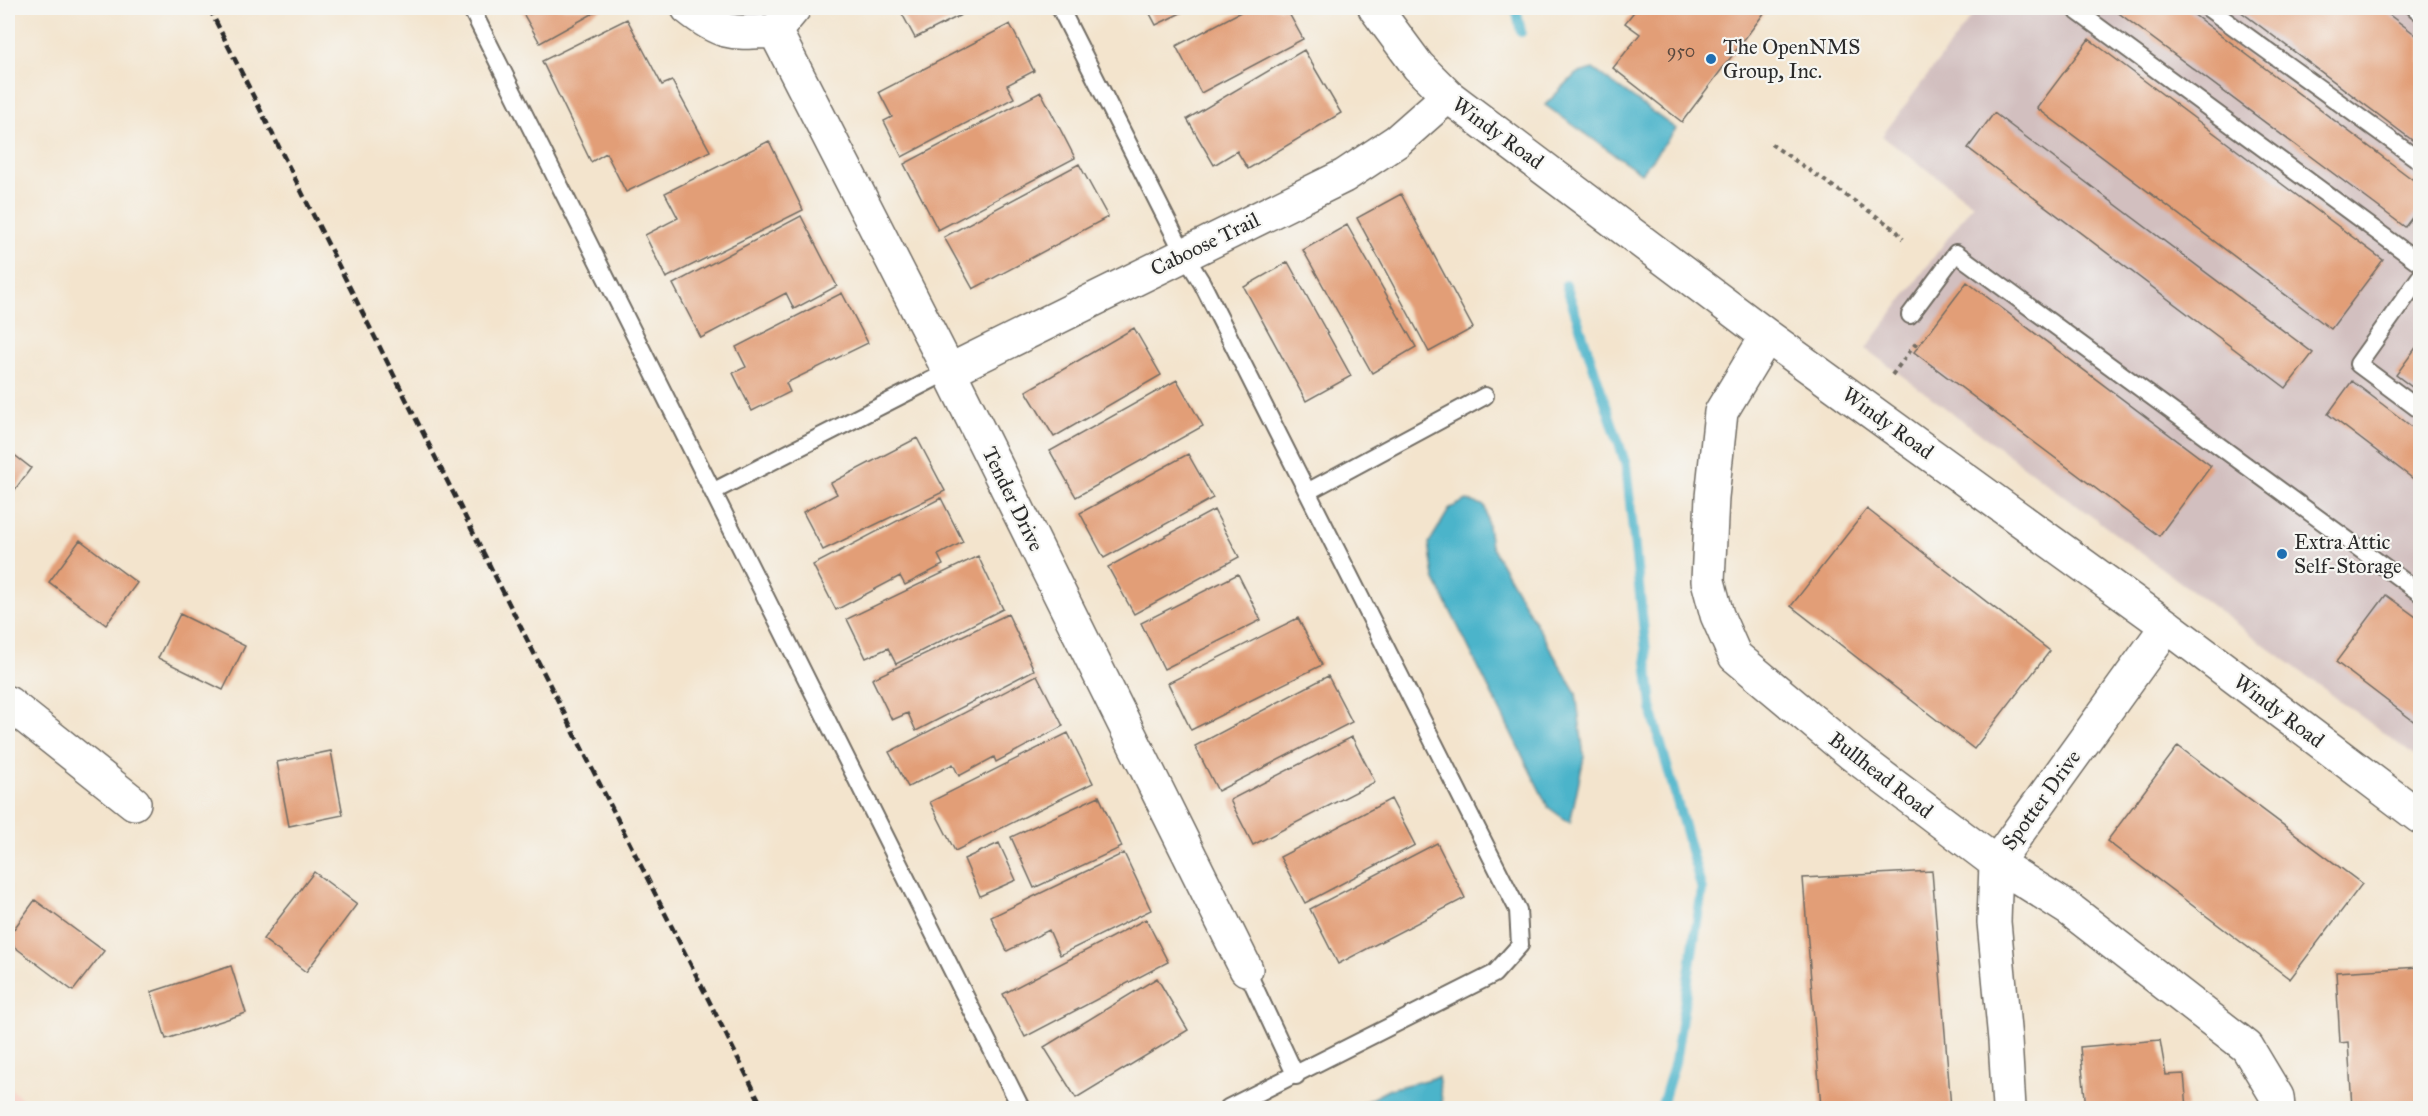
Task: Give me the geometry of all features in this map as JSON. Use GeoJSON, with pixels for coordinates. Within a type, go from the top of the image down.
{"type":"FeatureCollection","features":[{"type":"Feature","properties":{"kind":"street","name":"Tender Drive"},"geometry":{"type":"LineString","coordinates":[[688,8],[710,25],[735,33],[784,19],[949,371],[1246,969]]}},
{"type":"Feature","properties":{"kind":"street","name":"Windy Road"},"geometry":{"type":"LineString","coordinates":[[1376,8],[1418,66],[1448,96],[1767,336],[2167,626],[2421,817]]}},
{"type":"Feature","properties":{"kind":"street","name":"Caboose Trail"},"geometry":{"type":"LineString","coordinates":[[949,371],[1344,176],[1397,141],[1448,96]]}},
{"type":"Feature","properties":{"kind":"street","name":"Bullhead Road"},"geometry":{"type":"LineString","coordinates":[[1767,336],[1721,412],[1712,496],[1708,581],[1717,615],[1735,656],[1852,754],[1996,862],[2069,909],[2247,1047],[2277,1097],[2278,1108]]}},
{"type":"Feature","properties":{"kind":"street","name":"Spotter Drive"},"geometry":{"type":"LineString","coordinates":[[2009,1108],[1994,922],[1996,862],[2167,626]]}},
{"type":"Feature","properties":{"kind":"street"},"geometry":{"type":"LineString","coordinates":[[8,703],[134,803]]}},
{"type":"Feature","properties":{"kind":"lane"},"geometry":{"type":"LineString","coordinates":[[471,8],[1021,1108]]}},
{"type":"Feature","properties":{"kind":"lane"},"geometry":{"type":"LineString","coordinates":[[1060,8],[1184,254],[1202,283],[1518,910],[1520,945],[1494,974],[1296,1076],[1228,1108]]}},
{"type":"Feature","properties":{"kind":"lane"},"geometry":{"type":"LineString","coordinates":[[2208,8],[2421,161]]}},
{"type":"Feature","properties":{"kind":"lane"},"geometry":{"type":"LineString","coordinates":[[2415,8],[2421,12]]}},
{"type":"Feature","properties":{"kind":"lane"},"geometry":{"type":"LineString","coordinates":[[2080,10],[2421,263]]}},
{"type":"Feature","properties":{"kind":"lane"},"geometry":{"type":"LineString","coordinates":[[1910,315],[1956,253],[2421,593]]}},
{"type":"Feature","properties":{"kind":"lane"},"geometry":{"type":"LineString","coordinates":[[2421,277],[2358,364],[2421,410]]}},
{"type":"Feature","properties":{"kind":"lane"},"geometry":{"type":"LineString","coordinates":[[714,491],[949,371]]}},
{"type":"Feature","properties":{"kind":"lane"},"geometry":{"type":"LineString","coordinates":[[1307,492],[1485,396]]}},
{"type":"Feature","properties":{"kind":"lane"},"geometry":{"type":"LineString","coordinates":[[1246,969],[1296,1076]]}},
{"type":"Feature","properties":{"kind":"path"},"geometry":{"type":"LineString","coordinates":[[1770,144],[1895,229],[1903,239]]}},
{"type":"Feature","properties":{"kind":"shaded area","name":"Extra Attic Self-Storage"},"geometry":{"type":"Polygon","coordinates":[[[1978,8],[2420,8],[2420,760],[1866,349],[1973,204],[1882,136],[1978,8]]]}},
{"type":"Feature","properties":{"kind":"shaded area"},"geometry":{"type":"Polygon","coordinates":[[[8,1086],[32,1108],[8,1108],[8,1086]]]}},
{"type":"Feature","properties":{"kind":"water"},"geometry":{"type":"Polygon","coordinates":[[[1593,69],[1676,129],[1641,173],[1545,105],[1576,74],[1593,69]]]}},
{"type":"Feature","properties":{"kind":"water"},"geometry":{"type":"Polygon","coordinates":[[[1467,500],[1485,506],[1491,546],[1576,693],[1584,757],[1570,823],[1548,807],[1434,578],[1429,543],[1450,508],[1467,500]]]}},
{"type":"Feature","properties":{"kind":"water"},"geometry":{"type":"Polygon","coordinates":[[[1438,1077],[1443,1106],[1441,1108],[1353,1108],[1390,1089],[1438,1077]]]}},
{"type":"Feature","properties":{"kind":"building"},"geometry":{"type":"Polygon","coordinates":[[[520,8],[603,8],[540,43],[520,8]]]}},
{"type":"Feature","properties":{"kind":"building"},"geometry":{"type":"Polygon","coordinates":[[[899,8],[975,8],[915,38],[899,8]]]}},
{"type":"Feature","properties":{"kind":"building"},"geometry":{"type":"Polygon","coordinates":[[[1147,8],[1191,8],[1156,25],[1147,8]]]}},
{"type":"Feature","properties":{"kind":"building"},"geometry":{"type":"Polygon","coordinates":[[[1248,8],[1286,8],[1303,39],[1201,93],[1176,46],[1248,8]]]}},
{"type":"Feature","properties":{"kind":"building"},"geometry":{"type":"Polygon","coordinates":[[[1637,8],[1768,8],[1682,122],[1613,68],[1640,34],[1625,23],[1637,8]]]}},
{"type":"Feature","properties":{"kind":"building"},"geometry":{"type":"Polygon","coordinates":[[[2112,8],[2185,8],[2420,185],[2420,207],[2405,227],[2112,8]]]}},
{"type":"Feature","properties":{"kind":"building"},"geometry":{"type":"Polygon","coordinates":[[[2236,8],[2380,8],[2420,38],[2420,146],[2236,8]]]}},
{"type":"Feature","properties":{"kind":"building"},"geometry":{"type":"Polygon","coordinates":[[[627,19],[662,85],[672,81],[710,151],[626,192],[606,153],[591,162],[542,61],[627,19]]]}},
{"type":"Feature","properties":{"kind":"building"},"geometry":{"type":"Polygon","coordinates":[[[1010,24],[1034,71],[1007,85],[1014,98],[902,157],[884,121],[892,117],[879,92],[1010,24]]]}},
{"type":"Feature","properties":{"kind":"building"},"geometry":{"type":"Polygon","coordinates":[[[2089,39],[2383,260],[2331,329],[2037,108],[2089,39]]]}},
{"type":"Feature","properties":{"kind":"building"},"geometry":{"type":"Polygon","coordinates":[[[1304,50],[1341,113],[1248,169],[1237,151],[1214,165],[1187,119],[1304,50]]]}},
{"type":"Feature","properties":{"kind":"building"},"geometry":{"type":"Polygon","coordinates":[[[1041,92],[1075,158],[938,230],[904,164],[1041,92]]]}},
{"type":"Feature","properties":{"kind":"building"},"geometry":{"type":"Polygon","coordinates":[[[1994,113],[2313,353],[2286,388],[1968,148],[1994,113]]]}},
{"type":"Feature","properties":{"kind":"building"},"geometry":{"type":"Polygon","coordinates":[[[769,141],[803,210],[666,278],[645,235],[678,218],[665,193],[769,141]]]}},
{"type":"Feature","properties":{"kind":"building"},"geometry":{"type":"Polygon","coordinates":[[[1079,164],[1108,217],[973,289],[944,237],[1079,164]]]}},
{"type":"Feature","properties":{"kind":"building"},"geometry":{"type":"Polygon","coordinates":[[[1401,194],[1473,328],[1429,352],[1357,218],[1401,194]]]}},
{"type":"Feature","properties":{"kind":"building"},"geometry":{"type":"Polygon","coordinates":[[[801,216],[837,286],[794,309],[786,293],[701,338],[673,284],[801,216]]]}},
{"type":"Feature","properties":{"kind":"building"},"geometry":{"type":"Polygon","coordinates":[[[1347,225],[1416,347],[1372,373],[1303,250],[1347,225]]]}},
{"type":"Feature","properties":{"kind":"building"},"geometry":{"type":"Polygon","coordinates":[[[1288,262],[1351,376],[1306,401],[1244,287],[1288,262]]]}},
{"type":"Feature","properties":{"kind":"building"},"geometry":{"type":"Polygon","coordinates":[[[1967,282],[2211,466],[2159,536],[1914,352],[1967,282]]]}},
{"type":"Feature","properties":{"kind":"building"},"geometry":{"type":"Polygon","coordinates":[[[842,293],[868,343],[786,383],[790,392],[752,411],[733,373],[746,367],[736,347],[842,293]]]}},
{"type":"Feature","properties":{"kind":"building"},"geometry":{"type":"Polygon","coordinates":[[[1134,328],[1161,375],[1054,437],[1026,391],[1134,328]]]}},
{"type":"Feature","properties":{"kind":"building"},"geometry":{"type":"Polygon","coordinates":[[[2420,342],[2420,393],[2396,375],[2420,342]]]}},
{"type":"Feature","properties":{"kind":"building"},"geometry":{"type":"Polygon","coordinates":[[[1177,380],[1203,426],[1076,497],[1050,451],[1177,380]]]}},
{"type":"Feature","properties":{"kind":"building"},"geometry":{"type":"Polygon","coordinates":[[[2352,381],[2420,433],[2420,484],[2328,414],[2352,381]]]}},
{"type":"Feature","properties":{"kind":"building"},"geometry":{"type":"Polygon","coordinates":[[[917,438],[945,491],[823,550],[803,512],[837,494],[831,483],[917,438]]]}},
{"type":"Feature","properties":{"kind":"building"},"geometry":{"type":"Polygon","coordinates":[[[8,450],[31,468],[8,499],[8,450]]]}},
{"type":"Feature","properties":{"kind":"building"},"geometry":{"type":"Polygon","coordinates":[[[1188,454],[1213,498],[1104,558],[1080,513],[1188,454]]]}},
{"type":"Feature","properties":{"kind":"building"},"geometry":{"type":"Polygon","coordinates":[[[941,498],[963,542],[938,555],[943,565],[905,585],[900,576],[836,610],[813,565],[941,498]]]}},
{"type":"Feature","properties":{"kind":"building"},"geometry":{"type":"Polygon","coordinates":[[[1867,509],[2050,651],[1974,749],[1791,606],[1867,509]]]}},
{"type":"Feature","properties":{"kind":"building"},"geometry":{"type":"Polygon","coordinates":[[[1214,510],[1239,557],[1134,614],[1108,567],[1214,510]]]}},
{"type":"Feature","properties":{"kind":"building"},"geometry":{"type":"Polygon","coordinates":[[[80,540],[137,583],[106,625],[49,582],[80,540]]]}},
{"type":"Feature","properties":{"kind":"building"},"geometry":{"type":"Polygon","coordinates":[[[978,556],[1003,609],[896,664],[888,648],[866,658],[847,619],[978,556]]]}},
{"type":"Feature","properties":{"kind":"building"},"geometry":{"type":"Polygon","coordinates":[[[1238,574],[1261,620],[1164,669],[1141,623],[1238,574]]]}},
{"type":"Feature","properties":{"kind":"building"},"geometry":{"type":"Polygon","coordinates":[[[2386,595],[2420,620],[2420,726],[2336,662],[2386,595]]]}},
{"type":"Feature","properties":{"kind":"building"},"geometry":{"type":"Polygon","coordinates":[[[180,614],[245,646],[223,690],[158,658],[180,614]]]}},
{"type":"Feature","properties":{"kind":"building"},"geometry":{"type":"Polygon","coordinates":[[[1008,614],[1034,670],[916,731],[908,713],[892,720],[872,679],[1008,614]]]}},
{"type":"Feature","properties":{"kind":"building"},"geometry":{"type":"Polygon","coordinates":[[[1298,618],[1322,665],[1191,730],[1168,683],[1298,618]]]}},
{"type":"Feature","properties":{"kind":"building"},"geometry":{"type":"Polygon","coordinates":[[[1037,675],[1063,726],[996,762],[994,757],[959,776],[953,764],[908,787],[889,752],[1037,675]]]}},
{"type":"Feature","properties":{"kind":"building"},"geometry":{"type":"Polygon","coordinates":[[[1328,676],[1352,722],[1218,791],[1195,746],[1328,676]]]}},
{"type":"Feature","properties":{"kind":"building"},"geometry":{"type":"Polygon","coordinates":[[[1068,733],[1093,783],[955,851],[930,802],[1068,733]]]}},
{"type":"Feature","properties":{"kind":"building"},"geometry":{"type":"Polygon","coordinates":[[[1352,737],[1375,782],[1253,845],[1230,800],[1352,737]]]}},
{"type":"Feature","properties":{"kind":"building"},"geometry":{"type":"Polygon","coordinates":[[[2178,746],[2362,884],[2290,979],[2107,841],[2178,746]]]}},
{"type":"Feature","properties":{"kind":"building"},"geometry":{"type":"Polygon","coordinates":[[[331,751],[343,815],[289,826],[277,762],[331,751]]]}},
{"type":"Feature","properties":{"kind":"building"},"geometry":{"type":"Polygon","coordinates":[[[1099,796],[1122,847],[1034,888],[1011,837],[1099,796]]]}},
{"type":"Feature","properties":{"kind":"building"},"geometry":{"type":"Polygon","coordinates":[[[1391,799],[1415,845],[1305,903],[1280,857],[1391,799]]]}},
{"type":"Feature","properties":{"kind":"building"},"geometry":{"type":"Polygon","coordinates":[[[999,843],[1016,880],[980,896],[964,859],[999,843]]]}},
{"type":"Feature","properties":{"kind":"building"},"geometry":{"type":"Polygon","coordinates":[[[1437,843],[1465,898],[1338,964],[1310,909],[1437,843]]]}},
{"type":"Feature","properties":{"kind":"building"},"geometry":{"type":"Polygon","coordinates":[[[1124,853],[1151,910],[1060,955],[1049,930],[1007,951],[991,917],[1124,853]]]}},
{"type":"Feature","properties":{"kind":"building"},"geometry":{"type":"Polygon","coordinates":[[[1932,871],[1951,1108],[1821,1108],[1803,878],[1932,871]]]}},
{"type":"Feature","properties":{"kind":"building"},"geometry":{"type":"Polygon","coordinates":[[[314,872],[357,904],[306,972],[263,939],[314,872]]]}},
{"type":"Feature","properties":{"kind":"building"},"geometry":{"type":"Polygon","coordinates":[[[35,900],[104,951],[73,991],[8,942],[8,937],[35,900]]]}},
{"type":"Feature","properties":{"kind":"building"},"geometry":{"type":"Polygon","coordinates":[[[1146,919],[1168,962],[1025,1037],[1003,994],[1146,919]]]}},
{"type":"Feature","properties":{"kind":"building"},"geometry":{"type":"Polygon","coordinates":[[[231,966],[246,1013],[166,1039],[151,992],[231,966]]]}},
{"type":"Feature","properties":{"kind":"building"},"geometry":{"type":"Polygon","coordinates":[[[2420,967],[2420,1108],[2352,1108],[2348,1042],[2340,1043],[2336,972],[2420,967]]]}},
{"type":"Feature","properties":{"kind":"building"},"geometry":{"type":"Polygon","coordinates":[[[1157,978],[1188,1030],[1076,1098],[1044,1047],[1157,978]]]}},
{"type":"Feature","properties":{"kind":"building"},"geometry":{"type":"Polygon","coordinates":[[[2160,1040],[2166,1075],[2184,1074],[2187,1108],[2086,1108],[2080,1047],[2160,1040]]]}},
{"type":"Feature","properties":{"kind":"waterway"},"geometry":{"type":"LineString","coordinates":[[1516,8],[1521,32]]}},
{"type":"Feature","properties":{"kind":"waterway"},"geometry":{"type":"LineString","coordinates":[[1566,285],[1626,465],[1653,716],[1702,890],[1675,1062],[1661,1108]]}},
{"type":"Feature","properties":{"kind":"railway"},"geometry":{"type":"LineString","coordinates":[[209,8],[763,1108]]}},
{"type":"Feature","properties":{"kind":"place","name":"The OpenNMS Group, Inc."},"geometry":{"type":"Point","coordinates":[1711,59]}},
{"type":"Feature","properties":{"kind":"place","name":"Extra Attic Self-Storage"},"geometry":{"type":"Point","coordinates":[2282,554]}}]}
